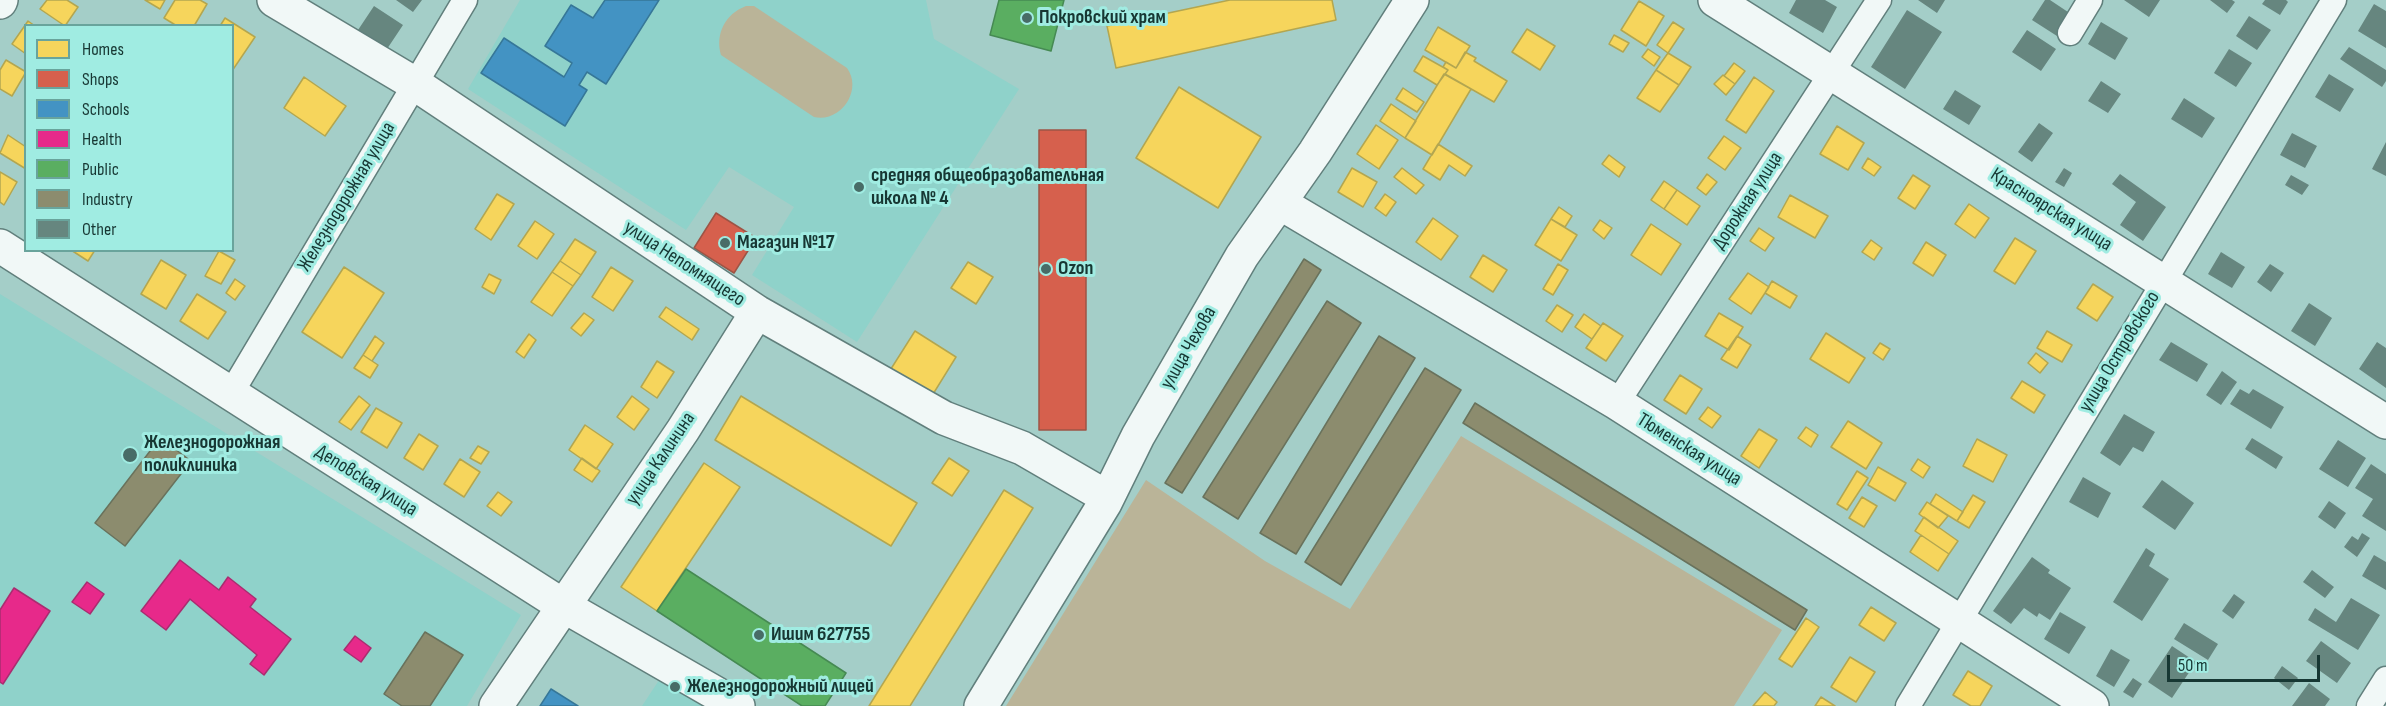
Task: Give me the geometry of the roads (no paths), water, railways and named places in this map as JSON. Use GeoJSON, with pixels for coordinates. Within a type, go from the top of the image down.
{"type":"FeatureCollection","features":[{"type":"Feature","properties":{"kind":"main road","name":"улица Непомнящего"},"geometry":{"type":"LineString","coordinates":[[274,0],[415,84],[757,312],[944,418],[1022,448],[1098,492],[1105,503]]}},
{"type":"Feature","properties":{"kind":"main road","name":"улица Чехова"},"geometry":{"type":"LineString","coordinates":[[981,706],[1105,503],[1138,436],[1242,256],[1280,203],[1412,0]]}},
{"type":"Feature","properties":{"kind":"main road","name":"Красноярская улица"},"geometry":{"type":"LineString","coordinates":[[1715,0],[2386,422]]}},
{"type":"Feature","properties":{"kind":"main road","name":"Тюменская улица"},"geometry":{"type":"LineString","coordinates":[[1280,203],[1617,403],[2092,706]]}},
{"type":"Feature","properties":{"kind":"main road","name":"Деповская улица"},"geometry":{"type":"LineString","coordinates":[[0,246],[562,605],[738,706]]}},
{"type":"Feature","properties":{"kind":"main road","name":"улица Калинина"},"geometry":{"type":"LineString","coordinates":[[496,706],[562,605],[683,430],[757,312]]}},
{"type":"Feature","properties":{"kind":"street","name":"Железнодорожная улица"},"geometry":{"type":"LineString","coordinates":[[230,394],[465,0]]}},
{"type":"Feature","properties":{"kind":"street","name":"Дорожная улица"},"geometry":{"type":"LineString","coordinates":[[1617,403],[1879,0]]}},
{"type":"Feature","properties":{"kind":"street"},"geometry":{"type":"LineString","coordinates":[[2070,33],[2090,0]]}},
{"type":"Feature","properties":{"kind":"street","name":"улица Островского"},"geometry":{"type":"LineString","coordinates":[[1908,706],[2334,0]]}},
{"type":"Feature","properties":{"kind":"street"},"geometry":{"type":"LineString","coordinates":[[2370,706],[2386,680]]}},
{"type":"Feature","properties":{"kind":"place","name":"Покровский храм"},"geometry":{"type":"Point","coordinates":[1027,18]}},
{"type":"Feature","properties":{"kind":"place","name":"средняя общеобразовательная школа № 4"},"geometry":{"type":"Point","coordinates":[859,187]}},
{"type":"Feature","properties":{"kind":"place","name":"Магазин №17"},"geometry":{"type":"Point","coordinates":[725,243]}},
{"type":"Feature","properties":{"kind":"place","name":"Ozon"},"geometry":{"type":"Point","coordinates":[1046,269]}},
{"type":"Feature","properties":{"kind":"place","name":"Железнодорожная поликлиника"},"geometry":{"type":"Point","coordinates":[130,455]}},
{"type":"Feature","properties":{"kind":"place","name":"Ишим 627755"},"geometry":{"type":"Point","coordinates":[759,635]}},
{"type":"Feature","properties":{"kind":"place","name":"Железнодорожный лицей"},"geometry":{"type":"Point","coordinates":[675,687]}}]}
